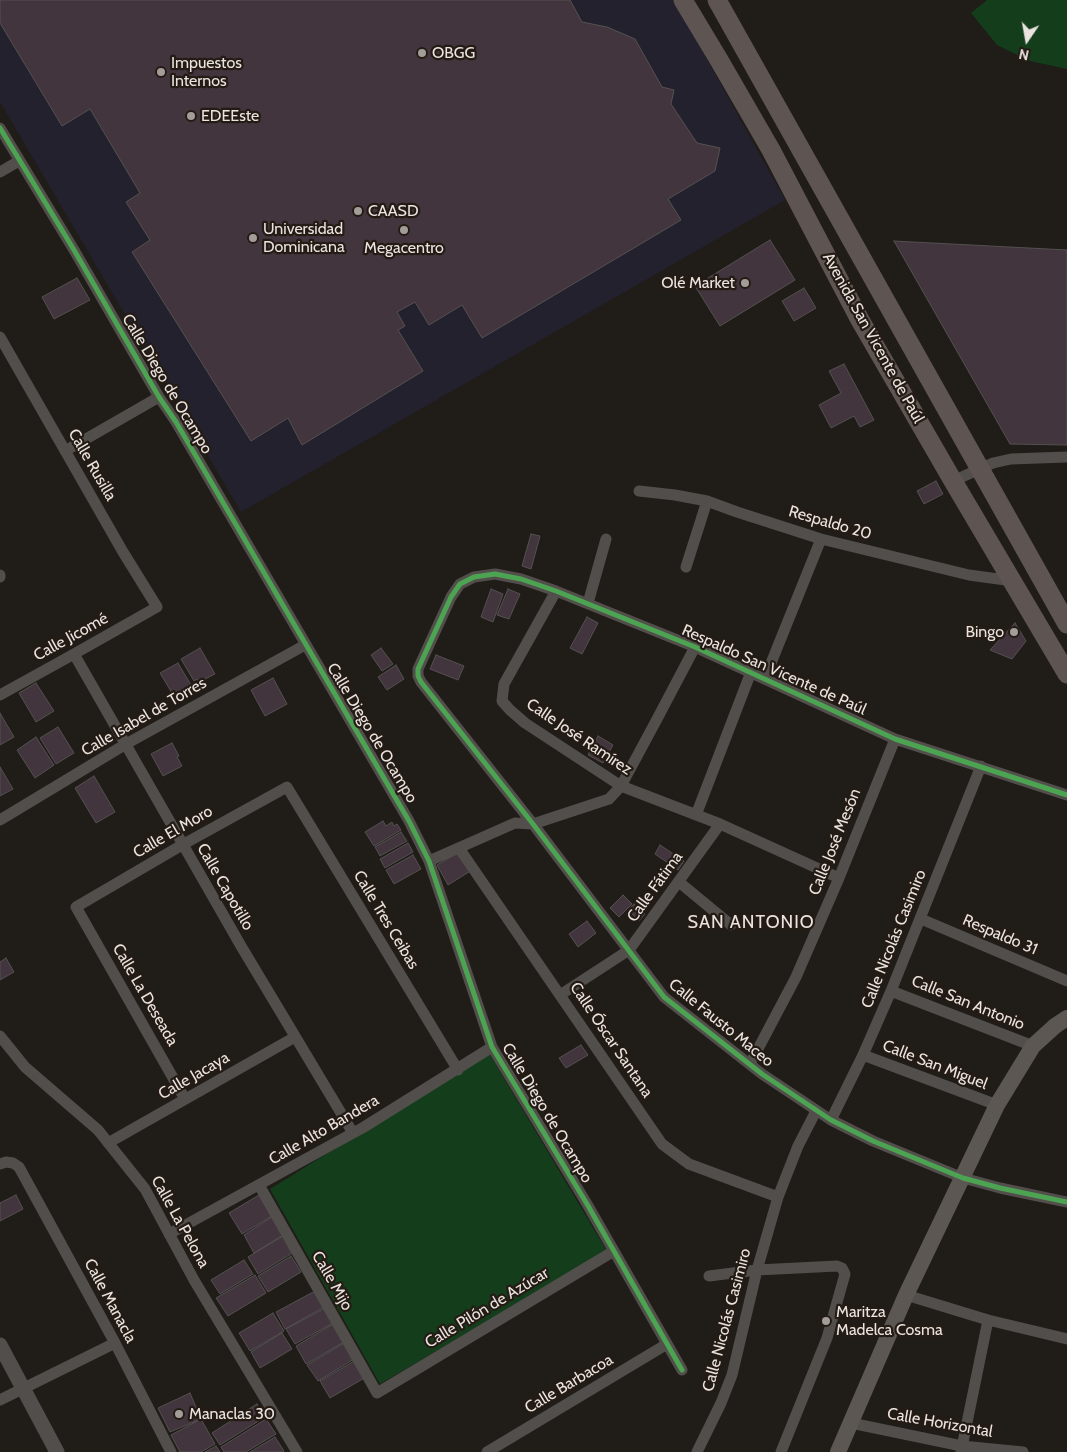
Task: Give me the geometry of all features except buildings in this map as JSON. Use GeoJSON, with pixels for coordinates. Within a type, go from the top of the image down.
{"type":"FeatureCollection","features":[{"type":"Feature","properties":{"kind":"main road","name":"Avenida San Vicente de Paúl"},"geometry":{"type":"LineString","coordinates":[[683,0],[720,60],[770,150],[860,320],[1067,674]]}},
{"type":"Feature","properties":{"kind":"main road","name":"Avenida San Vicente de Paúl"},"geometry":{"type":"LineString","coordinates":[[717,0],[1067,624]]}},
{"type":"Feature","properties":{"kind":"main road"},"geometry":{"type":"LineString","coordinates":[[838,1452],[906,1295],[997,1106],[1032,1046],[1067,1018]]}},
{"type":"Feature","properties":{"kind":"street","name":"Calle Diego de Ocampo"},"geometry":{"type":"LineString","coordinates":[[0,128],[74,250],[159,397],[176,422],[409,821],[429,861],[492,1047],[587,1204],[682,1370]]}},
{"type":"Feature","properties":{"kind":"street"},"geometry":{"type":"LineString","coordinates":[[0,172],[19,161]]}},
{"type":"Feature","properties":{"kind":"street","name":"Calle Rusilla"},"geometry":{"type":"LineString","coordinates":[[0,338],[123,552],[157,607]]}},
{"type":"Feature","properties":{"kind":"street"},"geometry":{"type":"LineString","coordinates":[[65,451],[159,397]]}},
{"type":"Feature","properties":{"kind":"street"},"geometry":{"type":"LineString","coordinates":[[953,481],[993,463],[1011,459],[1067,457]]}},
{"type":"Feature","properties":{"kind":"street","name":"Respaldo 20"},"geometry":{"type":"LineString","coordinates":[[639,491],[707,500],[737,512],[821,539],[969,575],[1013,581]]}},
{"type":"Feature","properties":{"kind":"street"},"geometry":{"type":"LineString","coordinates":[[686,567],[707,500]]}},
{"type":"Feature","properties":{"kind":"street"},"geometry":{"type":"LineString","coordinates":[[588,603],[606,538]]}},
{"type":"Feature","properties":{"kind":"street"},"geometry":{"type":"LineString","coordinates":[[765,678],[821,539]]}},
{"type":"Feature","properties":{"kind":"street","name":"Respaldo San Vicente de Paúl"},"geometry":{"type":"LineString","coordinates":[[421,682],[418,676],[418,669],[451,596],[460,584],[474,577],[495,574],[521,579],[556,591],[695,647],[895,739],[1067,795]]}},
{"type":"Feature","properties":{"kind":"street","name":"Calle José Ramírez"},"geometry":{"type":"LineString","coordinates":[[556,591],[504,684],[502,701],[510,710],[526,723],[620,786],[720,824],[839,878]]}},
{"type":"Feature","properties":{"kind":"street","name":"Calle Jicomé"},"geometry":{"type":"LineString","coordinates":[[0,695],[157,607]]}},
{"type":"Feature","properties":{"kind":"street","name":"Calle Isabel de Torres"},"geometry":{"type":"LineString","coordinates":[[0,820],[126,744],[305,645]]}},
{"type":"Feature","properties":{"kind":"street"},"geometry":{"type":"LineString","coordinates":[[429,861],[515,823],[533,824],[609,799],[620,786],[695,647]]}},
{"type":"Feature","properties":{"kind":"street","name":"Calle Capotillo"},"geometry":{"type":"LineString","coordinates":[[74,654],[241,946],[353,1133]]}},
{"type":"Feature","properties":{"kind":"street"},"geometry":{"type":"LineString","coordinates":[[696,815],[751,672]]}},
{"type":"Feature","properties":{"kind":"street","name":"Calle Fausto Maceo"},"geometry":{"type":"LineString","coordinates":[[421,682],[533,824],[664,997],[762,1074],[831,1120],[873,1141],[963,1178],[1067,1202]]}},
{"type":"Feature","properties":{"kind":"street","name":"Calle José Mesón"},"geometry":{"type":"LineString","coordinates":[[750,1064],[796,977],[839,878],[895,739]]}},
{"type":"Feature","properties":{"kind":"street","name":"Calle Nicolás Casimiro"},"geometry":{"type":"LineString","coordinates":[[831,1120],[863,1055],[891,991],[981,766]]}},
{"type":"Feature","properties":{"kind":"street","name":"Calle El Moro"},"geometry":{"type":"LineString","coordinates":[[76,907],[182,844],[287,786]]}},
{"type":"Feature","properties":{"kind":"street","name":"Calle Tres Ceibas"},"geometry":{"type":"LineString","coordinates":[[287,786],[458,1070]]}},
{"type":"Feature","properties":{"kind":"street","name":"Calle Fátima"},"geometry":{"type":"LineString","coordinates":[[560,995],[629,950],[720,824]]}},
{"type":"Feature","properties":{"kind":"street","name":"Calle Óscar Santana"},"geometry":{"type":"LineString","coordinates":[[460,848],[662,1144],[689,1164],[778,1197]]}},
{"type":"Feature","properties":{"kind":"street"},"geometry":{"type":"LineString","coordinates":[[679,882],[731,925]]}},
{"type":"Feature","properties":{"kind":"street","name":"Calle La Deseada"},"geometry":{"type":"LineString","coordinates":[[76,907],[185,1099]]}},
{"type":"Feature","properties":{"kind":"street","name":"Respaldo 31"},"geometry":{"type":"LineString","coordinates":[[921,919],[1067,981]]}},
{"type":"Feature","properties":{"kind":"street","name":"Calle San Antonio"},"geometry":{"type":"LineString","coordinates":[[891,991],[1032,1046]]}},
{"type":"Feature","properties":{"kind":"street","name":"Calle La Pelona"},"geometry":{"type":"LineString","coordinates":[[0,1036],[25,1067],[98,1130],[145,1189],[194,1280],[297,1452]]}},
{"type":"Feature","properties":{"kind":"street","name":"Calle Jacaya"},"geometry":{"type":"LineString","coordinates":[[108,1143],[295,1037]]}},
{"type":"Feature","properties":{"kind":"street","name":"Calle Alto Bandera"},"geometry":{"type":"LineString","coordinates":[[169,1234],[353,1133],[458,1070],[492,1047]]}},
{"type":"Feature","properties":{"kind":"street","name":"Calle San Miguel"},"geometry":{"type":"LineString","coordinates":[[863,1055],[997,1106]]}},
{"type":"Feature","properties":{"kind":"street","name":"Calle Nicolás Casimiro"},"geometry":{"type":"LineString","coordinates":[[697,1452],[721,1403],[732,1375],[757,1270],[778,1197],[798,1146],[816,1111]]}},
{"type":"Feature","properties":{"kind":"street","name":"Calle Manacla"},"geometry":{"type":"LineString","coordinates":[[0,1164],[6,1162],[13,1163],[19,1167],[115,1343],[171,1452]]}},
{"type":"Feature","properties":{"kind":"street","name":"Calle Mijo"},"geometry":{"type":"LineString","coordinates":[[259,1186],[377,1393]]}},
{"type":"Feature","properties":{"kind":"street","name":"Calle Pilón de Azúcar"},"geometry":{"type":"LineString","coordinates":[[377,1393],[614,1251]]}},
{"type":"Feature","properties":{"kind":"street"},"geometry":{"type":"LineString","coordinates":[[709,1276],[757,1270],[837,1266],[842,1268],[844,1274],[827,1338],[780,1452]]}},
{"type":"Feature","properties":{"kind":"street"},"geometry":{"type":"LineString","coordinates":[[906,1295],[988,1320],[1067,1339]]}},
{"type":"Feature","properties":{"kind":"street"},"geometry":{"type":"LineString","coordinates":[[961,1449],[988,1320]]}},
{"type":"Feature","properties":{"kind":"street"},"geometry":{"type":"LineString","coordinates":[[0,1400],[115,1343]]}},
{"type":"Feature","properties":{"kind":"street","name":"Calle Barbacoa"},"geometry":{"type":"LineString","coordinates":[[487,1452],[668,1344]]}},
{"type":"Feature","properties":{"kind":"street"},"geometry":{"type":"LineString","coordinates":[[0,1345],[58,1452]]}},
{"type":"Feature","properties":{"kind":"street","name":"Calle Horizontal"},"geometry":{"type":"LineString","coordinates":[[851,1423],[961,1449],[1023,1452]]}},
{"type":"Feature","properties":{"kind":"shaded area","name":"Megacentro"},"geometry":{"type":"Polygon","coordinates":[[[0,0],[674,0],[785,200],[241,512],[0,102],[0,0]]]}},
{"type":"Feature","properties":{"kind":"green space"},"geometry":{"type":"Polygon","coordinates":[[[987,0],[1067,0],[1067,69],[1030,61],[997,45],[971,13],[987,0]]]}},
{"type":"Feature","properties":{"kind":"green space"},"geometry":{"type":"Polygon","coordinates":[[[489,1053],[607,1251],[380,1384],[270,1189],[489,1053]]]}},
{"type":"Feature","properties":{"kind":"cycle path"},"geometry":{"type":"LineString","coordinates":[[0,128],[74,250],[159,397],[176,422],[409,821],[429,861],[492,1047],[587,1204],[682,1370]]}},
{"type":"Feature","properties":{"kind":"cycle path"},"geometry":{"type":"LineString","coordinates":[[1067,795],[895,739],[695,647],[556,591],[521,579],[495,574],[474,577],[460,584],[451,597],[418,669],[418,676],[421,682],[533,824],[664,997],[762,1074],[831,1120],[873,1141],[963,1178],[1067,1202]]}},
{"type":"Feature","properties":{"kind":"place","name":"OBGG"},"geometry":{"type":"Point","coordinates":[422,53]}},
{"type":"Feature","properties":{"kind":"place","name":"Impuestos Internos"},"geometry":{"type":"Point","coordinates":[161,72]}},
{"type":"Feature","properties":{"kind":"place","name":"EDEEste"},"geometry":{"type":"Point","coordinates":[191,116]}},
{"type":"Feature","properties":{"kind":"place","name":"CAASD"},"geometry":{"type":"Point","coordinates":[358,211]}},
{"type":"Feature","properties":{"kind":"place","name":"Megacentro"},"geometry":{"type":"Point","coordinates":[404,230]}},
{"type":"Feature","properties":{"kind":"place","name":"Universidad Dominicana"},"geometry":{"type":"Point","coordinates":[253,238]}},
{"type":"Feature","properties":{"kind":"place","name":"Olé Market"},"geometry":{"type":"Point","coordinates":[745,283]}},
{"type":"Feature","properties":{"kind":"place","name":"Bingo"},"geometry":{"type":"Point","coordinates":[1014,632]}},
{"type":"Feature","properties":{"kind":"place","name":"Maritza Madelca Cosma"},"geometry":{"type":"Point","coordinates":[826,1321]}},
{"type":"Feature","properties":{"kind":"place","name":"Manaclas 30"},"geometry":{"type":"Point","coordinates":[179,1414]}},
{"type":"Feature","properties":{"kind":"district","name":"SAN ANTONIO"},"geometry":{"type":"Point","coordinates":[751,923]}}]}
